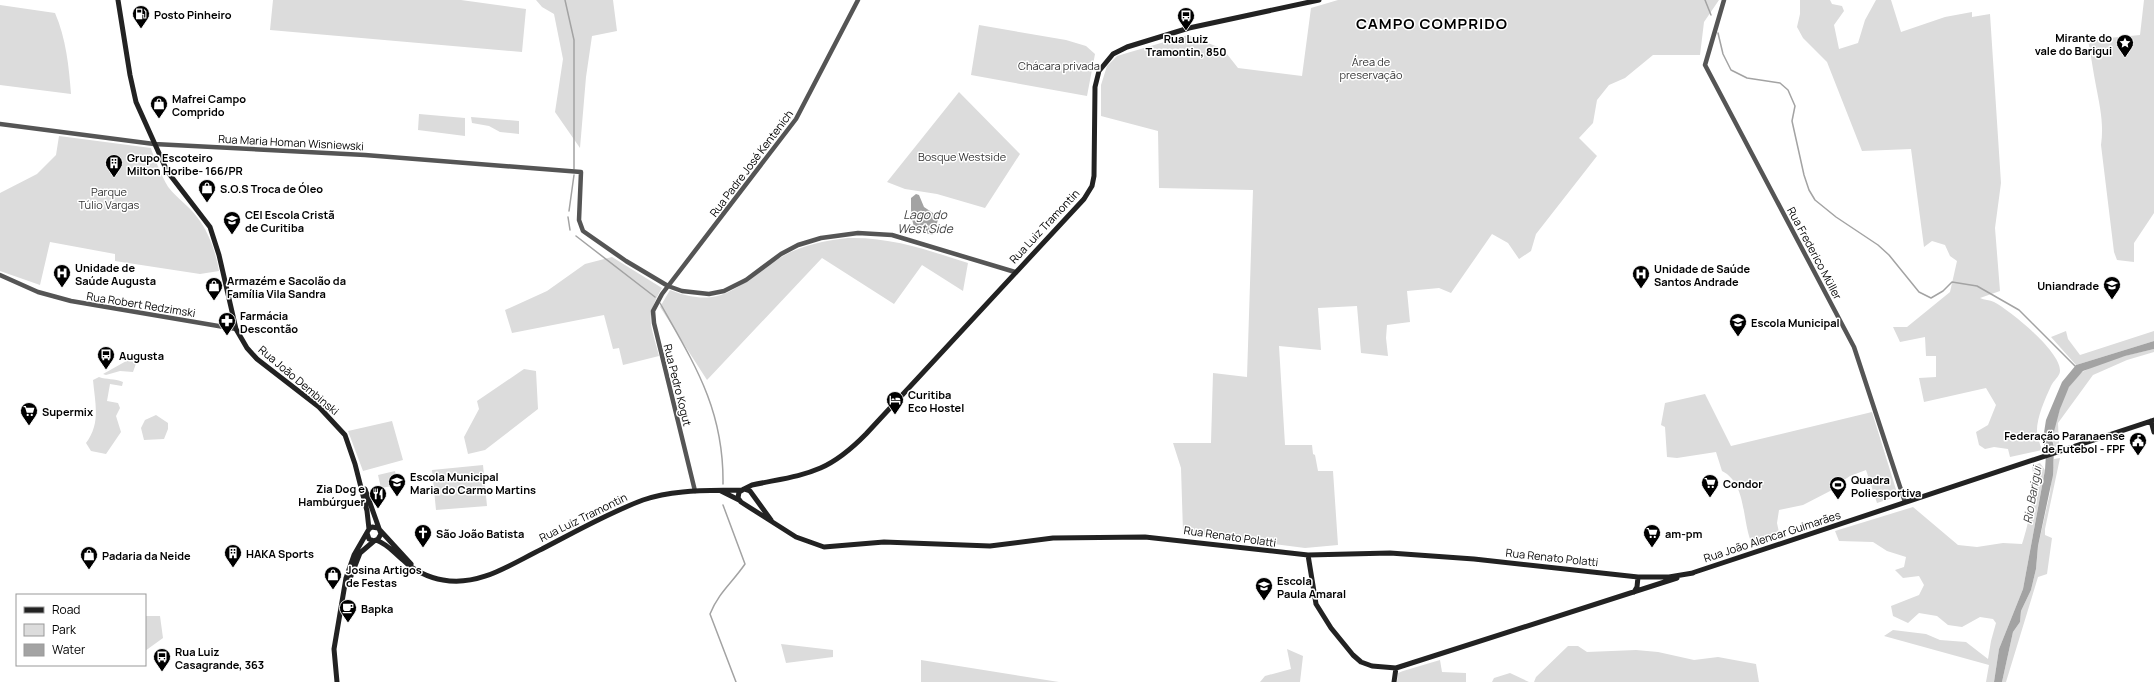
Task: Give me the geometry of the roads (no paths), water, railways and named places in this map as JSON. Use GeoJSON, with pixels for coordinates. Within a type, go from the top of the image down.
{"type":"FeatureCollection","features":[{"type":"Feature","properties":{"kind":"main road","name":"Rua João Dembinski"},"geometry":{"type":"LineString","coordinates":[[118,0],[133,93],[154,144],[171,177],[203,215],[210,227],[218,250],[236,329],[247,348],[257,359],[319,407],[340,428],[348,440],[367,511],[368,531]]}},
{"type":"Feature","properties":{"kind":"main road","name":"Rua Luiz Tramontin"},"geometry":{"type":"LineString","coordinates":[[375,541],[388,545],[403,560],[416,569],[442,580],[456,582],[477,579],[501,570],[634,504],[661,495],[696,491],[743,490],[762,483],[816,471],[832,463],[845,454],[866,434],[1015,272],[1067,218],[1092,186],[1095,171],[1095,87],[1099,71],[1112,54],[1127,47],[1189,28],[1319,0]]}},
{"type":"Feature","properties":{"kind":"main road","name":"Rua João Alencar Guimarães"},"geometry":{"type":"LineString","coordinates":[[1396,668],[1693,573],[2152,421]]}},
{"type":"Feature","properties":{"kind":"main road"},"geometry":{"type":"LineString","coordinates":[[2152,421],[2154,432]]}},
{"type":"Feature","properties":{"kind":"main road","name":"Rua João Dembinski"},"geometry":{"type":"LineString","coordinates":[[355,464],[380,529]]}},
{"type":"Feature","properties":{"kind":"main road","name":"Rua Luiz Tramontin"},"geometry":{"type":"LineString","coordinates":[[751,494],[762,483]]}},
{"type":"Feature","properties":{"kind":"main road"},"geometry":{"type":"LineString","coordinates":[[743,490],[751,494],[750,501],[745,503],[740,501],[738,494],[743,490]]}},
{"type":"Feature","properties":{"kind":"main road","name":"Rua Luiz Tramontin"},"geometry":{"type":"LineString","coordinates":[[720,491],[740,501]]}},
{"type":"Feature","properties":{"kind":"main road","name":"Rua Renato Polatti"},"geometry":{"type":"LineString","coordinates":[[751,494],[771,520]]}},
{"type":"Feature","properties":{"kind":"main road","name":"Rua Renato Polatti"},"geometry":{"type":"LineString","coordinates":[[740,501],[803,540],[831,547],[884,542],[990,546],[1012,545],[1053,538],[1145,537],[1308,555],[1399,553],[1474,559],[1638,576],[1663,577],[1693,573]]}},
{"type":"Feature","properties":{"kind":"main road"},"geometry":{"type":"LineString","coordinates":[[337,682],[334,648],[344,593],[350,567],[368,531],[374,526],[380,529],[381,536],[363,549],[358,557],[344,593]]}},
{"type":"Feature","properties":{"kind":"main road","name":"Rua Luiz Tramontin"},"geometry":{"type":"LineString","coordinates":[[380,529],[416,569]]}},
{"type":"Feature","properties":{"kind":"main road"},"geometry":{"type":"LineString","coordinates":[[368,531],[369,538],[375,541]]}},
{"type":"Feature","properties":{"kind":"main road"},"geometry":{"type":"LineString","coordinates":[[1308,555],[1316,604],[1330,628],[1361,662],[1372,666],[1396,668],[1394,682]]}},
{"type":"Feature","properties":{"kind":"main road"},"geometry":{"type":"LineString","coordinates":[[1634,592],[1637,587],[1638,576]]}},
{"type":"Feature","properties":{"kind":"street","name":"Rua Padre José Kentenich"},"geometry":{"type":"LineString","coordinates":[[668,286],[796,119],[858,0]]}},
{"type":"Feature","properties":{"kind":"street","name":"Rua Frederico Müller"},"geometry":{"type":"LineString","coordinates":[[1724,0],[1718,14],[1711,47],[1705,65],[1857,352],[1905,502]]}},
{"type":"Feature","properties":{"kind":"street","name":"Rua Maria Homan Wisniewski"},"geometry":{"type":"LineString","coordinates":[[0,124],[154,144],[365,155],[581,172],[579,220],[581,228],[596,242],[668,286]]}},
{"type":"Feature","properties":{"kind":"street"},"geometry":{"type":"LineString","coordinates":[[668,286],[682,291],[699,294],[724,291],[742,282],[798,244],[821,238],[858,233],[876,233],[898,237],[1015,272]]}},
{"type":"Feature","properties":{"kind":"street","name":"Rua Robert Redzimski"},"geometry":{"type":"LineString","coordinates":[[0,274],[34,290],[71,301],[236,329]]}},
{"type":"Feature","properties":{"kind":"street","name":"Rua Pedro Kogut"},"geometry":{"type":"LineString","coordinates":[[668,286],[655,307],[653,318],[696,491]]}},
{"type":"Feature","properties":{"kind":"water","name":"Lago do West Side"},"geometry":{"type":"Polygon","coordinates":[[[916,194],[919,195],[924,207],[939,217],[933,235],[915,230],[911,216],[911,198],[916,194]]]}},
{"type":"Feature","properties":{"kind":"water"},"geometry":{"type":"Polygon","coordinates":[[[2154,341],[2154,349],[2125,356],[2083,371],[2069,387],[2060,409],[2052,439],[2054,448],[2053,475],[2038,546],[2036,569],[2031,590],[2021,611],[2020,622],[2013,632],[2002,682],[1994,682],[1999,649],[2023,589],[2045,470],[2046,454],[2043,439],[2046,420],[2062,382],[2076,365],[2154,341]]]}},
{"type":"Feature","properties":{"kind":"waterway"},"geometry":{"type":"LineString","coordinates":[[565,0],[574,40],[574,169]]}},
{"type":"Feature","properties":{"kind":"waterway"},"geometry":{"type":"LineString","coordinates":[[1705,0],[1711,15]]}},
{"type":"Feature","properties":{"kind":"waterway"},"geometry":{"type":"LineString","coordinates":[[1718,33],[1723,54],[1731,70],[1747,78],[1780,83],[1788,90],[1795,106],[1792,121],[1804,175],[1809,190],[1815,200],[1836,217],[1878,245],[1889,255],[1919,292],[1931,298],[1943,291],[1952,282],[1977,286],[2019,310],[2076,367]]}},
{"type":"Feature","properties":{"kind":"waterway"},"geometry":{"type":"LineString","coordinates":[[569,211],[574,175]]}},
{"type":"Feature","properties":{"kind":"waterway"},"geometry":{"type":"LineString","coordinates":[[568,217],[570,230]]}},
{"type":"Feature","properties":{"kind":"waterway"},"geometry":{"type":"LineString","coordinates":[[576,236],[655,297]]}},
{"type":"Feature","properties":{"kind":"waterway"},"geometry":{"type":"LineString","coordinates":[[660,303],[696,368],[713,411],[722,458],[723,484]]}},
{"type":"Feature","properties":{"kind":"waterway"},"geometry":{"type":"LineString","coordinates":[[723,505],[745,564],[722,594],[710,614],[736,682]]}},
{"type":"Feature","properties":{"kind":"place","name":"Posto Pinheiro"},"geometry":{"type":"Point","coordinates":[141,29]}},
{"type":"Feature","properties":{"kind":"place","name":"Rua Luiz Tramontin, 850"},"geometry":{"type":"Point","coordinates":[1186,31]}},
{"type":"Feature","properties":{"kind":"place","name":"Mirante do vale do Barigui"},"geometry":{"type":"Point","coordinates":[2125,58]}},
{"type":"Feature","properties":{"kind":"place","name":"Mafrei Campo Comprido"},"geometry":{"type":"Point","coordinates":[159,119]}},
{"type":"Feature","properties":{"kind":"place","name":"Grupo Escoteiro Milton Horibe- 166/PR"},"geometry":{"type":"Point","coordinates":[114,178]}},
{"type":"Feature","properties":{"kind":"place","name":"S.O.S Troca de Óleo"},"geometry":{"type":"Point","coordinates":[207,203]}},
{"type":"Feature","properties":{"kind":"place","name":"CEI Escola Cristã de Curitiba"},"geometry":{"type":"Point","coordinates":[232,235]}},
{"type":"Feature","properties":{"kind":"place","name":"Unidade de Saúde Augusta"},"geometry":{"type":"Point","coordinates":[62,288]}},
{"type":"Feature","properties":{"kind":"place","name":"Unidade de Saúde Santos Andrade"},"geometry":{"type":"Point","coordinates":[1641,289]}},
{"type":"Feature","properties":{"kind":"place","name":"Uniandrade"},"geometry":{"type":"Point","coordinates":[2112,300]}},
{"type":"Feature","properties":{"kind":"place","name":"Armazém e Sacolão da Família Vila Sandra"},"geometry":{"type":"Point","coordinates":[214,301]}},
{"type":"Feature","properties":{"kind":"place","name":"Farmácia Descontão"},"geometry":{"type":"Point","coordinates":[227,336]}},
{"type":"Feature","properties":{"kind":"place","name":"Escola Municipal"},"geometry":{"type":"Point","coordinates":[1738,337]}},
{"type":"Feature","properties":{"kind":"place","name":"Augusta"},"geometry":{"type":"Point","coordinates":[106,370]}},
{"type":"Feature","properties":{"kind":"place","name":"Curitiba Eco Hostel"},"geometry":{"type":"Point","coordinates":[895,415]}},
{"type":"Feature","properties":{"kind":"place","name":"Supermix"},"geometry":{"type":"Point","coordinates":[29,426]}},
{"type":"Feature","properties":{"kind":"place","name":"Federação Paranaense de Futebol - FPF"},"geometry":{"type":"Point","coordinates":[2138,456]}},
{"type":"Feature","properties":{"kind":"place","name":"Escola Municipal Maria do Carmo Martins"},"geometry":{"type":"Point","coordinates":[397,497]}},
{"type":"Feature","properties":{"kind":"place","name":"Condor"},"geometry":{"type":"Point","coordinates":[1710,498]}},
{"type":"Feature","properties":{"kind":"place","name":"Quadra Poliesportiva"},"geometry":{"type":"Point","coordinates":[1838,500]}},
{"type":"Feature","properties":{"kind":"place","name":"Zia Dog e Hambúrguer"},"geometry":{"type":"Point","coordinates":[378,509]}},
{"type":"Feature","properties":{"kind":"place","name":"São João Batista"},"geometry":{"type":"Point","coordinates":[423,548]}},
{"type":"Feature","properties":{"kind":"place","name":"am-pm"},"geometry":{"type":"Point","coordinates":[1652,548]}},
{"type":"Feature","properties":{"kind":"place","name":"HAKA Sports"},"geometry":{"type":"Point","coordinates":[233,568]}},
{"type":"Feature","properties":{"kind":"place","name":"Padaria da Neide"},"geometry":{"type":"Point","coordinates":[89,570]}},
{"type":"Feature","properties":{"kind":"place","name":"Josina Artigos de Festas"},"geometry":{"type":"Point","coordinates":[333,590]}},
{"type":"Feature","properties":{"kind":"place","name":"Escola Paula Amaral"},"geometry":{"type":"Point","coordinates":[1264,601]}},
{"type":"Feature","properties":{"kind":"place","name":"Bapka"},"geometry":{"type":"Point","coordinates":[348,623]}},
{"type":"Feature","properties":{"kind":"place","name":"Rua Luiz Casagrande, 363"},"geometry":{"type":"Point","coordinates":[162,672]}},
{"type":"Feature","properties":{"kind":"district","name":"CAMPO COMPRIDO"},"geometry":{"type":"Point","coordinates":[1432,23]}},
{"type":"Feature","properties":{"kind":"park label","name":"Chácara privada"},"geometry":{"type":"Point","coordinates":[1059,65]}},
{"type":"Feature","properties":{"kind":"park label","name":"Área de preservação"},"geometry":{"type":"Point","coordinates":[1371,67]}},
{"type":"Feature","properties":{"kind":"park label","name":"Bosque Westside"},"geometry":{"type":"Point","coordinates":[962,156]}},
{"type":"Feature","properties":{"kind":"park label","name":"Parque Túlio Vargas"},"geometry":{"type":"Point","coordinates":[109,197]}},
{"type":"Feature","properties":{"kind":"water label","name":"Rio Barigui"},"geometry":{"type":"Point","coordinates":[2032,495]}}]}
